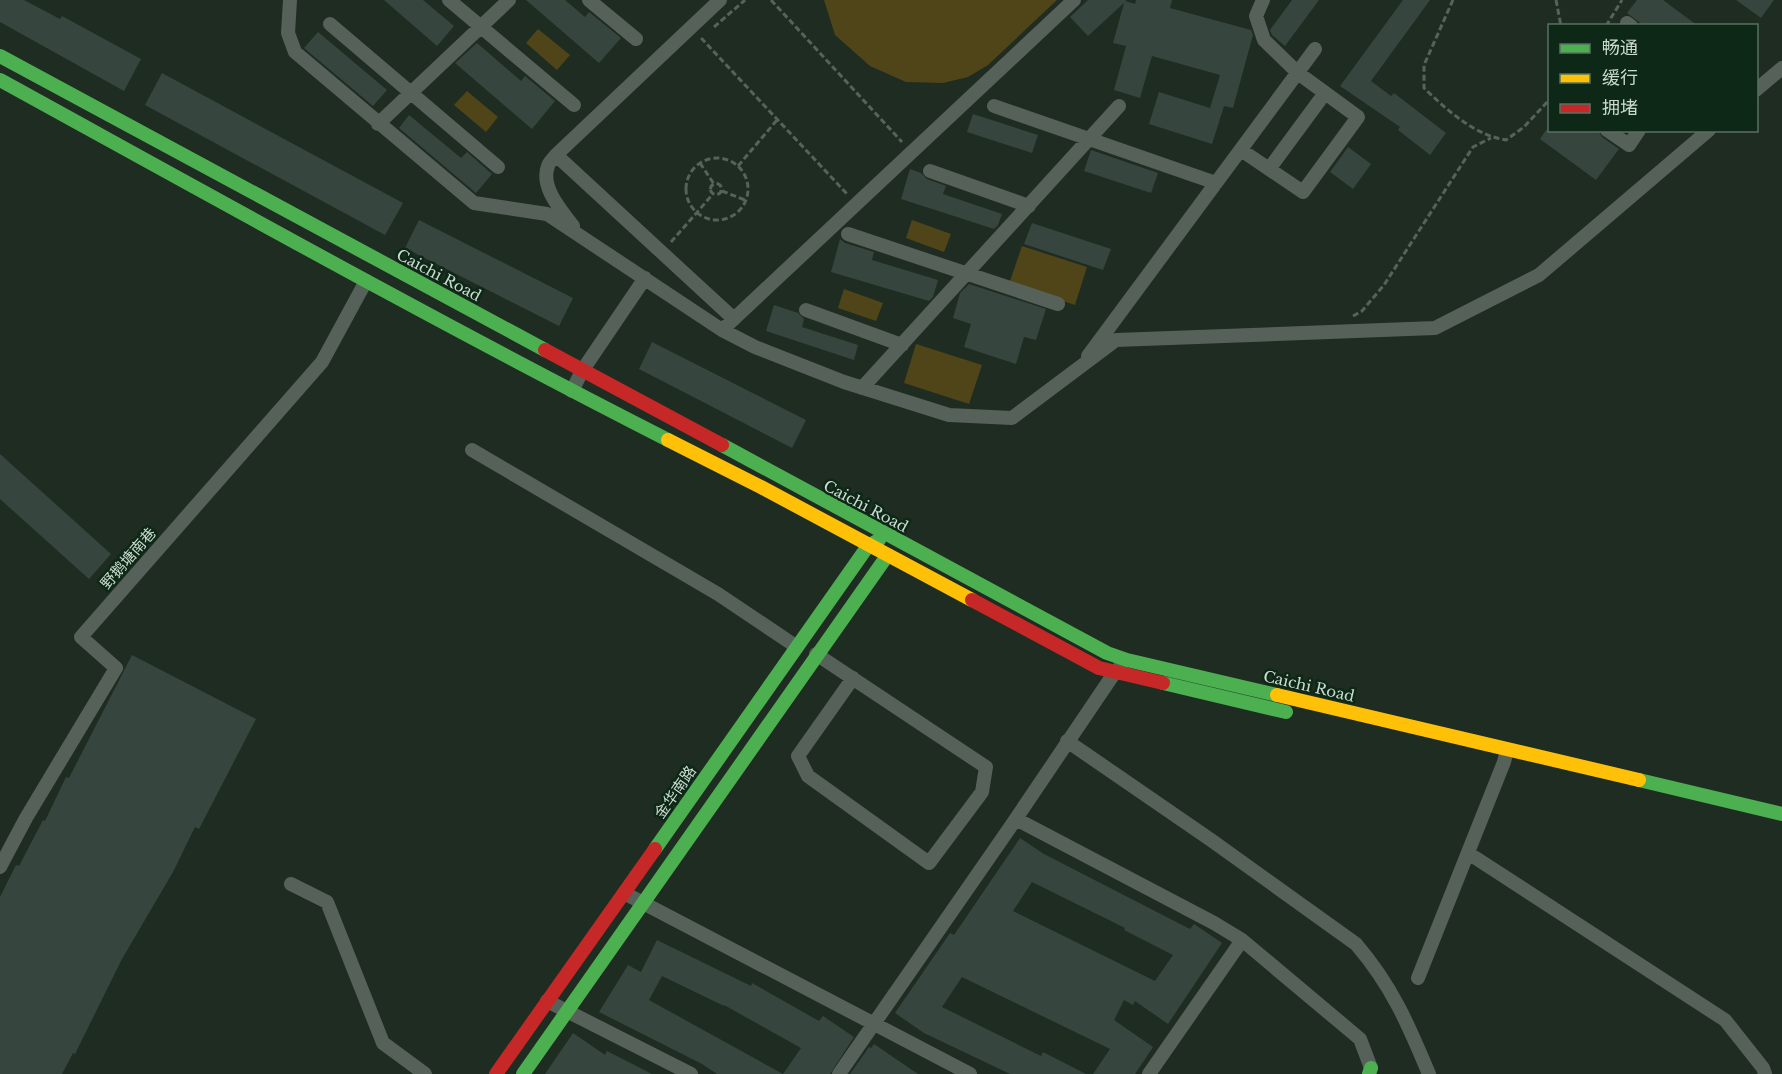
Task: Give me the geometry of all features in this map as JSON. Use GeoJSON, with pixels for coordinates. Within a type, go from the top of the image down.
{"type":"FeatureCollection","features":[{"type":"Feature","properties":{"kind":"street"},"geometry":{"type":"LineString","coordinates":[[290,0],[288,33],[295,52],[474,203],[547,213],[722,330],[755,347],[862,388],[949,415],[1012,418],[1116,340],[1435,328],[1539,275],[1707,132]]}},
{"type":"Feature","properties":{"kind":"street"},"geometry":{"type":"LineString","coordinates":[[449,0],[574,105]]}},
{"type":"Feature","properties":{"kind":"street"},"geometry":{"type":"LineString","coordinates":[[378,124],[509,0]]}},
{"type":"Feature","properties":{"kind":"street"},"geometry":{"type":"LineString","coordinates":[[589,0],[636,39]]}},
{"type":"Feature","properties":{"kind":"street"},"geometry":{"type":"LineString","coordinates":[[579,235],[558,206],[547,184],[548,166],[556,155],[720,0]]}},
{"type":"Feature","properties":{"kind":"street"},"geometry":{"type":"LineString","coordinates":[[722,330],[1074,0]]}},
{"type":"Feature","properties":{"kind":"street"},"geometry":{"type":"LineString","coordinates":[[1241,150],[1303,192],[1358,117],[1298,73],[1264,40],[1256,16],[1263,0]]}},
{"type":"Feature","properties":{"kind":"street"},"geometry":{"type":"LineString","coordinates":[[330,24],[498,167]]}},
{"type":"Feature","properties":{"kind":"street"},"geometry":{"type":"LineString","coordinates":[[1080,367],[1111,322],[1315,49]]}},
{"type":"Feature","properties":{"kind":"street","name":"Caichi Road"},"geometry":{"type":"LineString","coordinates":[[0,56],[1107,654],[1782,827]]}},
{"type":"Feature","properties":{"kind":"street"},"geometry":{"type":"LineString","coordinates":[[1758,88],[1782,69]]}},
{"type":"Feature","properties":{"kind":"street","name":"Caichi Road"},"geometry":{"type":"LineString","coordinates":[[0,80],[366,281],[572,391],[761,487],[886,556],[1099,668],[1298,714]]}},
{"type":"Feature","properties":{"kind":"street"},"geometry":{"type":"LineString","coordinates":[[1269,169],[1325,93]]}},
{"type":"Feature","properties":{"kind":"street"},"geometry":{"type":"LineString","coordinates":[[994,106],[1216,183]]}},
{"type":"Feature","properties":{"kind":"street"},"geometry":{"type":"LineString","coordinates":[[862,388],[1119,106]]}},
{"type":"Feature","properties":{"kind":"street"},"geometry":{"type":"LineString","coordinates":[[1610,132],[1629,146],[1638,132]]}},
{"type":"Feature","properties":{"kind":"street"},"geometry":{"type":"LineString","coordinates":[[556,155],[734,319]]}},
{"type":"Feature","properties":{"kind":"street"},"geometry":{"type":"LineString","coordinates":[[930,171],[1029,206]]}},
{"type":"Feature","properties":{"kind":"street"},"geometry":{"type":"LineString","coordinates":[[848,234],[1058,304]]}},
{"type":"Feature","properties":{"kind":"street"},"geometry":{"type":"LineString","coordinates":[[572,391],[582,371],[645,278]]}},
{"type":"Feature","properties":{"kind":"street","name":"野鹅塘南巷"},"geometry":{"type":"LineString","coordinates":[[0,867],[26,818],[116,668],[81,637],[322,362],[366,281]]}},
{"type":"Feature","properties":{"kind":"street"},"geometry":{"type":"LineString","coordinates":[[806,310],[902,345]]}},
{"type":"Feature","properties":{"kind":"street"},"geometry":{"type":"LineString","coordinates":[[472,450],[718,594],[797,647]]}},
{"type":"Feature","properties":{"kind":"street"},"geometry":{"type":"LineString","coordinates":[[523,1074],[886,556],[886,535]]}},
{"type":"Feature","properties":{"kind":"street","name":"金华南路"},"geometry":{"type":"LineString","coordinates":[[496,1074],[868,546],[886,535]]}},
{"type":"Feature","properties":{"kind":"street"},"geometry":{"type":"LineString","coordinates":[[816,654],[853,678],[986,767],[982,792],[929,863],[808,776],[798,756],[853,678]]}},
{"type":"Feature","properties":{"kind":"street"},"geometry":{"type":"LineString","coordinates":[[839,1074],[1115,672],[1127,660]]}},
{"type":"Feature","properties":{"kind":"street"},"geometry":{"type":"LineString","coordinates":[[1068,741],[1356,944],[1375,966],[1405,1016],[1429,1074]]}},
{"type":"Feature","properties":{"kind":"street","name":"Caichi Road"},"geometry":{"type":"LineString","coordinates":[[1458,752],[1506,756],[1782,814]]}},
{"type":"Feature","properties":{"kind":"street"},"geometry":{"type":"LineString","coordinates":[[1418,978],[1506,756]]}},
{"type":"Feature","properties":{"kind":"street"},"geometry":{"type":"LineString","coordinates":[[1013,823],[1238,946],[1313,1006],[1354,1043],[1367,1071]]}},
{"type":"Feature","properties":{"kind":"street"},"geometry":{"type":"LineString","coordinates":[[1013,823],[1215,923],[1242,940],[1360,1039],[1367,1071]]}},
{"type":"Feature","properties":{"kind":"street"},"geometry":{"type":"LineString","coordinates":[[1468,853],[1725,1020],[1763,1068],[1765,1074]]}},
{"type":"Feature","properties":{"kind":"street"},"geometry":{"type":"LineString","coordinates":[[291,884],[327,902],[383,1043],[425,1074]]}},
{"type":"Feature","properties":{"kind":"street"},"geometry":{"type":"LineString","coordinates":[[624,892],[970,1074]]}},
{"type":"Feature","properties":{"kind":"street"},"geometry":{"type":"LineString","coordinates":[[1149,1074],[1238,946]]}},
{"type":"Feature","properties":{"kind":"street"},"geometry":{"type":"LineString","coordinates":[[547,1001],[691,1074]]}},
{"type":"Feature","properties":{"kind":"path"},"geometry":{"type":"LineString","coordinates":[[745,0],[702,39],[849,197]]}},
{"type":"Feature","properties":{"kind":"path"},"geometry":{"type":"LineString","coordinates":[[771,0],[904,144]]}},
{"type":"Feature","properties":{"kind":"path"},"geometry":{"type":"LineString","coordinates":[[1453,0],[1425,65],[1424,88],[1447,110],[1491,138],[1506,140],[1524,127],[1548,101]]}},
{"type":"Feature","properties":{"kind":"path"},"geometry":{"type":"LineString","coordinates":[[1556,0],[1561,24]]}},
{"type":"Feature","properties":{"kind":"path"},"geometry":{"type":"LineString","coordinates":[[1607,24],[1622,0]]}},
{"type":"Feature","properties":{"kind":"path"},"geometry":{"type":"LineString","coordinates":[[738,166],[777,120]]}},
{"type":"Feature","properties":{"kind":"path"},"geometry":{"type":"LineString","coordinates":[[1346,320],[1362,311],[1384,285],[1473,147],[1491,138]]}},
{"type":"Feature","properties":{"kind":"path"},"geometry":{"type":"LineString","coordinates":[[711,158],[721,158],[738,166],[748,184],[746,200],[736,213],[717,220],[706,218],[697,212],[687,196],[686,186],[689,176],[700,163],[711,158]]}},
{"type":"Feature","properties":{"kind":"path"},"geometry":{"type":"LineString","coordinates":[[700,163],[714,184],[719,184],[722,191],[746,200]]}},
{"type":"Feature","properties":{"kind":"path"},"geometry":{"type":"LineString","coordinates":[[713,194],[711,189],[714,184]]}},
{"type":"Feature","properties":{"kind":"path"},"geometry":{"type":"LineString","coordinates":[[713,194],[718,195],[722,191]]}},
{"type":"Feature","properties":{"kind":"path"},"geometry":{"type":"LineString","coordinates":[[662,252],[713,194]]}},
{"type":"Feature","properties":{"kind":"shaded area"},"geometry":{"type":"Polygon","coordinates":[[[824,0],[1057,0],[988,65],[968,77],[943,83],[906,82],[870,66],[835,35],[824,0]]]}},
{"type":"Feature","properties":{"kind":"shaded area"},"geometry":{"type":"Polygon","coordinates":[[[538,29],[570,55],[557,70],[526,43],[538,29]]]}},
{"type":"Feature","properties":{"kind":"shaded area"},"geometry":{"type":"Polygon","coordinates":[[[467,91],[498,117],[486,132],[454,105],[467,91]]]}},
{"type":"Feature","properties":{"kind":"shaded area"},"geometry":{"type":"Polygon","coordinates":[[[912,220],[951,234],[944,252],[906,238],[912,220]]]}},
{"type":"Feature","properties":{"kind":"shaded area"},"geometry":{"type":"Polygon","coordinates":[[[1022,246],[1087,267],[1075,305],[1009,284],[1022,246]]]}},
{"type":"Feature","properties":{"kind":"shaded area"},"geometry":{"type":"Polygon","coordinates":[[[844,289],[883,303],[876,321],[838,308],[844,289]]]}},
{"type":"Feature","properties":{"kind":"shaded area"},"geometry":{"type":"Polygon","coordinates":[[[916,344],[982,365],[969,404],[904,383],[916,344]]]}},
{"type":"Feature","properties":{"kind":"building"},"geometry":{"type":"Polygon","coordinates":[[[0,0],[24,0],[60,19],[62,16],[141,59],[124,91],[0,22],[0,0]]]}},
{"type":"Feature","properties":{"kind":"building"},"geometry":{"type":"Polygon","coordinates":[[[384,0],[423,0],[454,26],[437,46],[384,0]]]}},
{"type":"Feature","properties":{"kind":"building"},"geometry":{"type":"Polygon","coordinates":[[[526,0],[565,0],[585,17],[589,12],[621,38],[599,63],[526,0]]]}},
{"type":"Feature","properties":{"kind":"building"},"geometry":{"type":"Polygon","coordinates":[[[1088,0],[1127,0],[1125,1],[1135,4],[1136,0],[1172,0],[1170,8],[1251,30],[1253,35],[1233,108],[1224,106],[1212,144],[1149,124],[1159,92],[1210,108],[1220,75],[1152,56],[1140,98],[1114,90],[1126,46],[1113,43],[1124,3],[1088,36],[1070,17],[1088,0]]]}},
{"type":"Feature","properties":{"kind":"building"},"geometry":{"type":"Polygon","coordinates":[[[1292,0],[1319,0],[1285,46],[1272,35],[1270,30],[1292,0]]]}},
{"type":"Feature","properties":{"kind":"building"},"geometry":{"type":"Polygon","coordinates":[[[1403,0],[1430,0],[1371,81],[1391,96],[1394,93],[1446,133],[1430,155],[1398,130],[1400,127],[1340,86],[1403,0]]]}},
{"type":"Feature","properties":{"kind":"building"},"geometry":{"type":"Polygon","coordinates":[[[1637,0],[1663,0],[1695,24],[1641,24],[1627,13],[1637,0]]]}},
{"type":"Feature","properties":{"kind":"building"},"geometry":{"type":"Polygon","coordinates":[[[1736,0],[1774,0],[1761,18],[1736,0]]]}},
{"type":"Feature","properties":{"kind":"building"},"geometry":{"type":"Polygon","coordinates":[[[318,32],[387,90],[373,106],[304,48],[318,32]]]}},
{"type":"Feature","properties":{"kind":"building"},"geometry":{"type":"Polygon","coordinates":[[[477,43],[521,81],[525,76],[555,101],[532,129],[455,63],[477,43]]]}},
{"type":"Feature","properties":{"kind":"building"},"geometry":{"type":"Polygon","coordinates":[[[162,73],[403,203],[385,235],[145,105],[162,73]]]}},
{"type":"Feature","properties":{"kind":"building"},"geometry":{"type":"Polygon","coordinates":[[[973,114],[1038,135],[1032,153],[967,132],[973,114]]]}},
{"type":"Feature","properties":{"kind":"building"},"geometry":{"type":"Polygon","coordinates":[[[409,115],[461,158],[467,152],[492,174],[476,193],[399,128],[409,115]]]}},
{"type":"Feature","properties":{"kind":"building"},"geometry":{"type":"Polygon","coordinates":[[[1546,130],[1548,132],[1599,132],[1602,137],[1619,149],[1596,180],[1540,139],[1546,130]]]}},
{"type":"Feature","properties":{"kind":"building"},"geometry":{"type":"Polygon","coordinates":[[[1348,147],[1371,164],[1353,189],[1330,172],[1348,147]]]}},
{"type":"Feature","properties":{"kind":"building"},"geometry":{"type":"Polygon","coordinates":[[[1091,150],[1158,173],[1151,193],[1084,171],[1091,150]]]}},
{"type":"Feature","properties":{"kind":"building"},"geometry":{"type":"Polygon","coordinates":[[[910,169],[946,186],[943,194],[1002,214],[998,225],[994,229],[901,199],[910,169]]]}},
{"type":"Feature","properties":{"kind":"building"},"geometry":{"type":"Polygon","coordinates":[[[419,220],[573,298],[559,326],[405,248],[419,220]]]}},
{"type":"Feature","properties":{"kind":"building"},"geometry":{"type":"Polygon","coordinates":[[[1032,223],[1111,249],[1103,270],[1024,244],[1032,223]]]}},
{"type":"Feature","properties":{"kind":"building"},"geometry":{"type":"Polygon","coordinates":[[[840,239],[845,243],[874,252],[872,260],[938,280],[933,297],[929,301],[831,272],[840,239]]]}},
{"type":"Feature","properties":{"kind":"building"},"geometry":{"type":"Polygon","coordinates":[[[969,284],[1046,309],[1036,340],[1024,337],[1016,364],[964,347],[971,324],[953,318],[960,293],[969,284]]]}},
{"type":"Feature","properties":{"kind":"building"},"geometry":{"type":"Polygon","coordinates":[[[774,305],[798,313],[804,319],[802,327],[858,345],[854,360],[766,331],[774,305]]]}},
{"type":"Feature","properties":{"kind":"building"},"geometry":{"type":"Polygon","coordinates":[[[652,342],[806,420],[792,448],[639,369],[652,342]]]}},
{"type":"Feature","properties":{"kind":"building"},"geometry":{"type":"Polygon","coordinates":[[[0,454],[111,554],[89,579],[0,499],[0,454]]]}},
{"type":"Feature","properties":{"kind":"building"},"geometry":{"type":"Polygon","coordinates":[[[132,655],[256,719],[199,829],[195,827],[173,872],[122,959],[75,1054],[73,1053],[62,1074],[0,1074],[0,897],[16,865],[19,866],[43,820],[45,821],[66,777],[69,778],[132,655]]]}},
{"type":"Feature","properties":{"kind":"building"},"geometry":{"type":"Polygon","coordinates":[[[1020,838],[1044,854],[1190,929],[1194,924],[1222,943],[1168,1024],[1135,1001],[1133,1005],[1124,1000],[1114,1020],[1153,1047],[1135,1074],[1093,1074],[1110,1049],[962,977],[942,1007],[1041,1056],[1043,1052],[1086,1074],[1010,1074],[924,1033],[895,1013],[950,933],[954,935],[1020,838]],[[1032,882],[1013,911],[1155,981],[1173,955],[1124,930],[1125,928],[1032,882]]]}},
{"type":"Feature","properties":{"kind":"building"},"geometry":{"type":"Polygon","coordinates":[[[657,940],[751,986],[752,983],[819,1021],[823,1016],[854,1037],[830,1074],[783,1074],[717,1074],[702,1064],[599,1012],[628,965],[641,972],[657,940]],[[662,976],[649,1000],[783,1074],[801,1048],[724,1005],[662,976]]]}},
{"type":"Feature","properties":{"kind":"building"},"geometry":{"type":"Polygon","coordinates":[[[573,1033],[605,1055],[607,1051],[652,1074],[545,1074],[573,1033]]]}},
{"type":"Feature","properties":{"kind":"building"},"geometry":{"type":"Polygon","coordinates":[[[874,1044],[918,1074],[850,1074],[869,1047],[871,1048],[874,1044]]]}},
{"type":"Feature","properties":{"kind":"traffic: fast"},"geometry":{"type":"LineString","coordinates":[[0,56],[545,350]]}},
{"type":"Feature","properties":{"kind":"traffic: fast"},"geometry":{"type":"LineString","coordinates":[[0,80],[416,308],[668,440]]}},
{"type":"Feature","properties":{"kind":"traffic: fast"},"geometry":{"type":"LineString","coordinates":[[722,445],[1107,653],[1127,660],[1277,695]]}},
{"type":"Feature","properties":{"kind":"traffic: fast"},"geometry":{"type":"LineString","coordinates":[[655,849],[868,546],[879,540]]}},
{"type":"Feature","properties":{"kind":"traffic: fast"},"geometry":{"type":"LineString","coordinates":[[523,1074],[887,556]]}},
{"type":"Feature","properties":{"kind":"traffic: fast"},"geometry":{"type":"LineString","coordinates":[[1163,683],[1286,712]]}},
{"type":"Feature","properties":{"kind":"traffic: fast"},"geometry":{"type":"LineString","coordinates":[[1639,780],[1782,814]]}},
{"type":"Feature","properties":{"kind":"traffic: fast"},"geometry":{"type":"LineString","coordinates":[[1369,1074],[1371,1068]]}},
{"type":"Feature","properties":{"kind":"traffic: slow"},"geometry":{"type":"LineString","coordinates":[[668,440],[972,600]]}},
{"type":"Feature","properties":{"kind":"traffic: slow"},"geometry":{"type":"LineString","coordinates":[[1277,695],[1639,780]]}},
{"type":"Feature","properties":{"kind":"traffic: jam"},"geometry":{"type":"LineString","coordinates":[[545,350],[722,445]]}},
{"type":"Feature","properties":{"kind":"traffic: jam"},"geometry":{"type":"LineString","coordinates":[[972,600],[1099,668],[1163,683]]}},
{"type":"Feature","properties":{"kind":"traffic: jam"},"geometry":{"type":"LineString","coordinates":[[496,1074],[655,849]]}}]}
